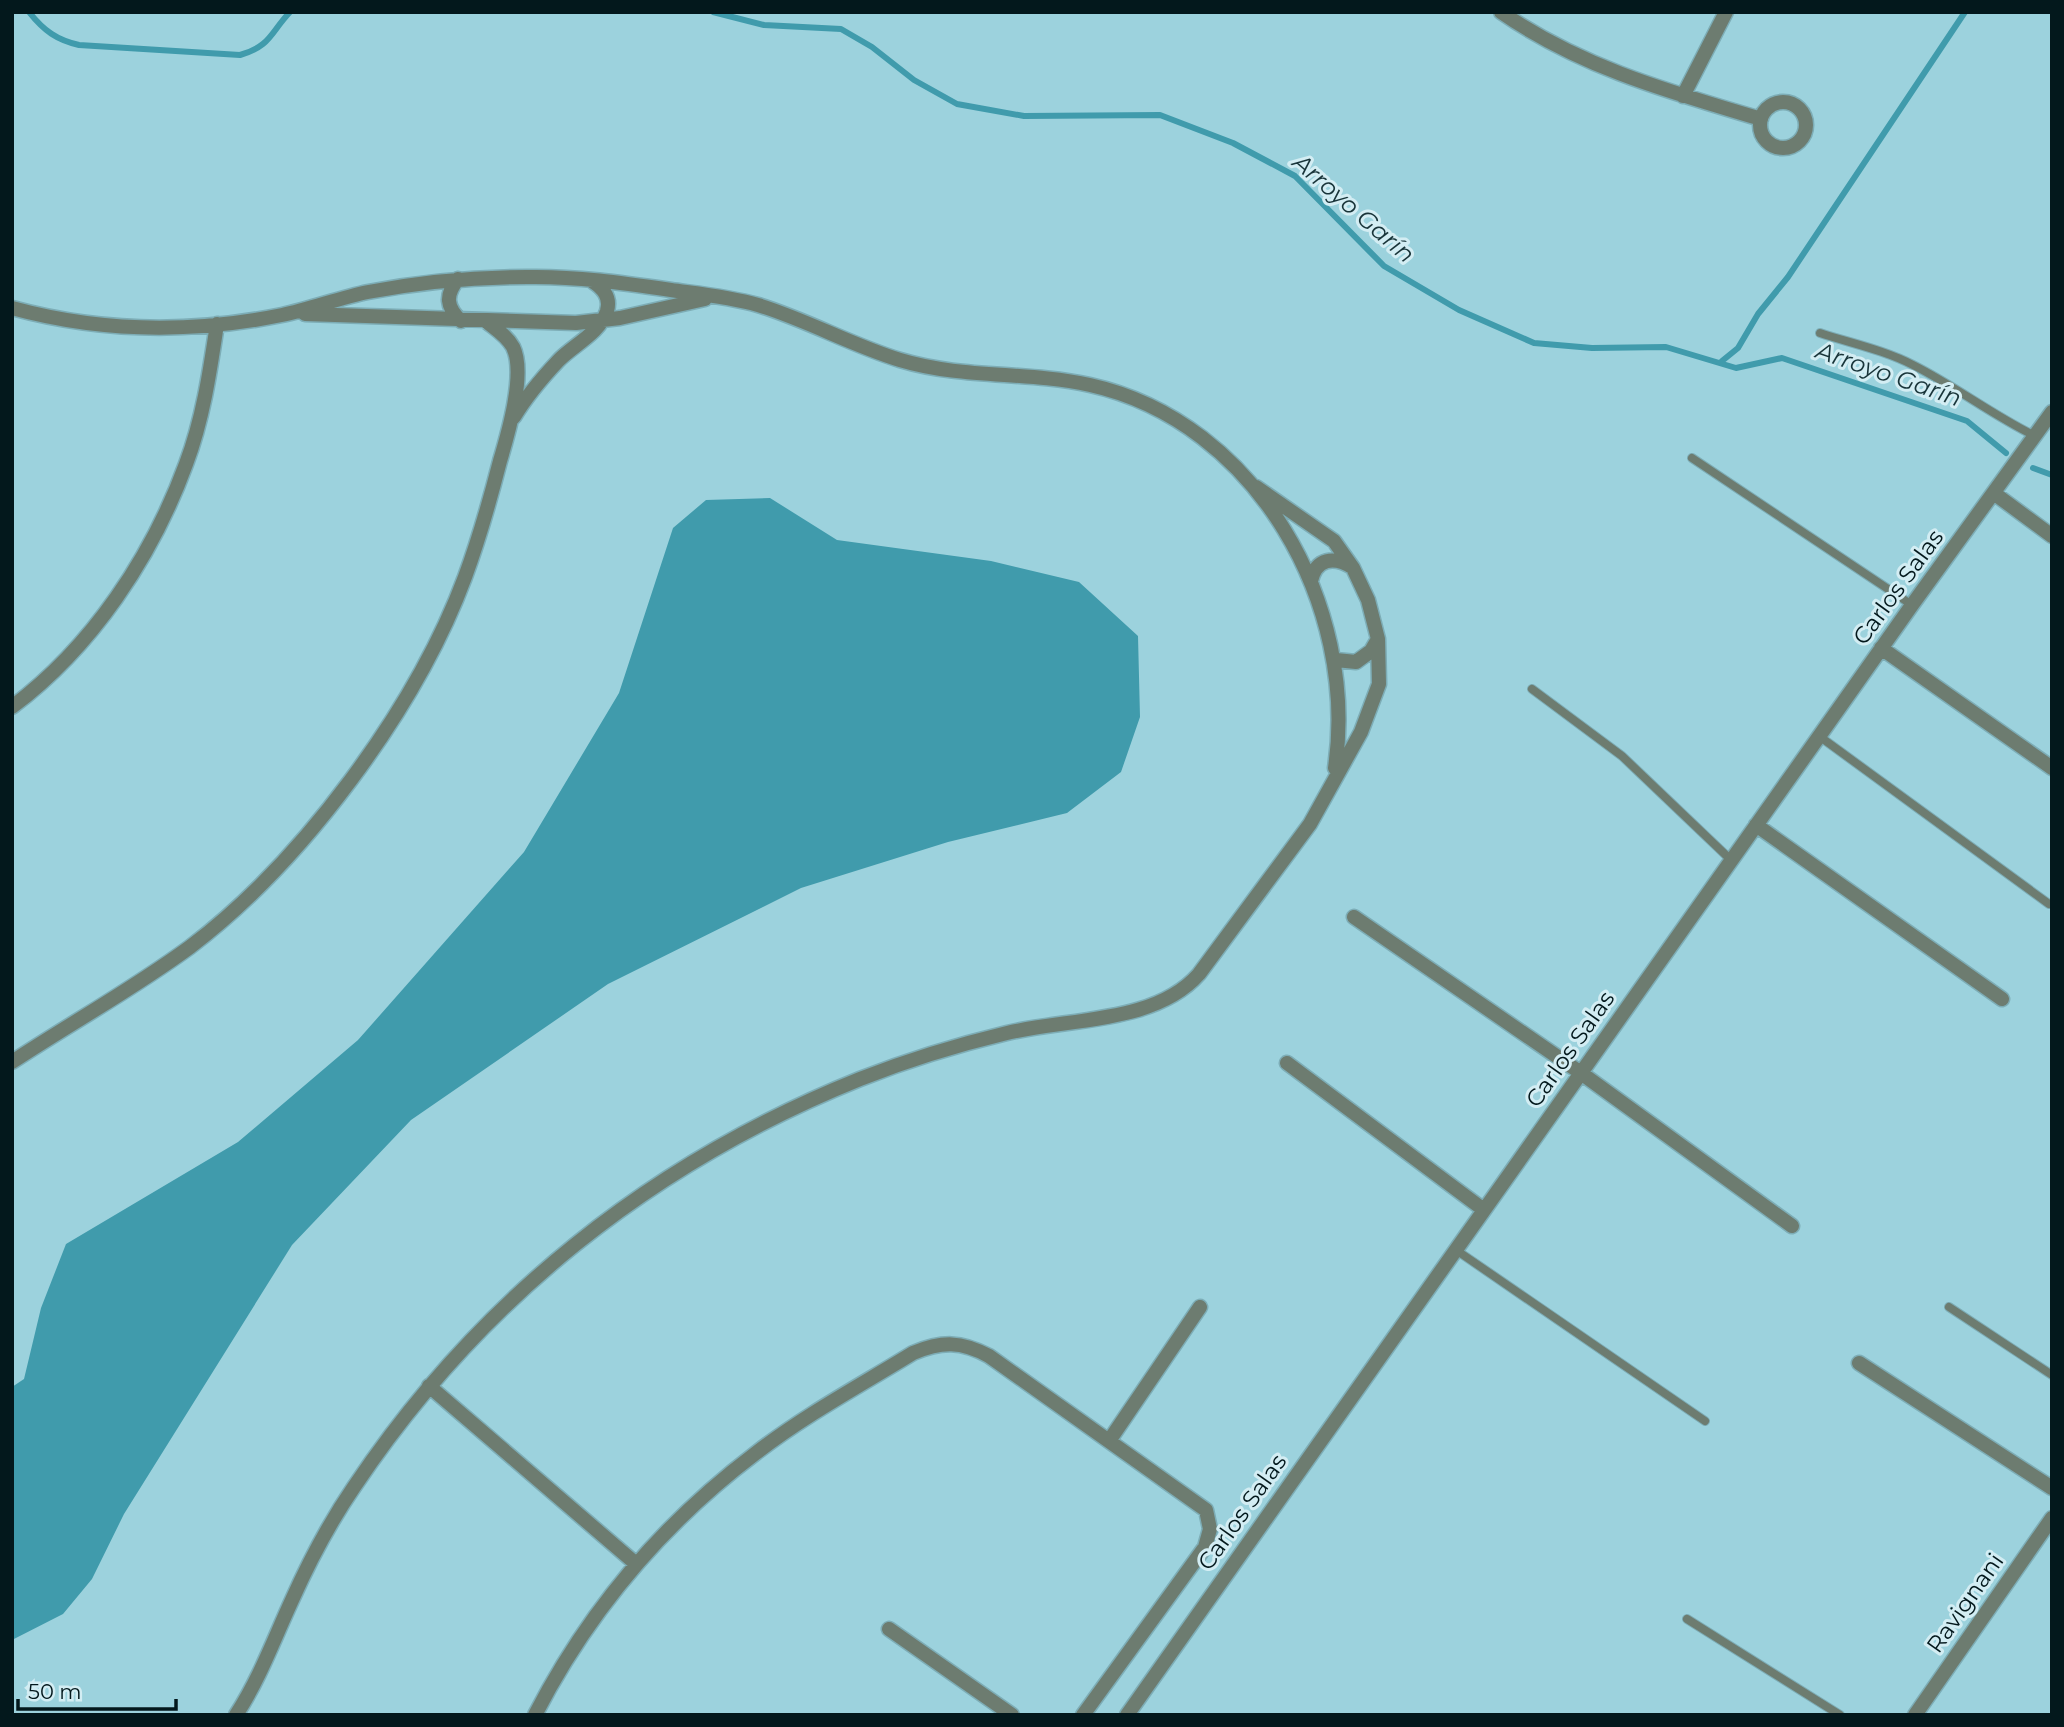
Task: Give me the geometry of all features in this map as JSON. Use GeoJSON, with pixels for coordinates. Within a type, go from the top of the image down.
{"type":"FeatureCollection","features":[{"type":"Feature","properties":{"kind":"street"},"geometry":{"type":"LineString","coordinates":[[1501,12],[1530,32],[1574,56],[1683,96],[1761,119]]}},
{"type":"Feature","properties":{"kind":"street"},"geometry":{"type":"LineString","coordinates":[[1511,12],[1530,32]]}},
{"type":"Feature","properties":{"kind":"street"},"geometry":{"type":"LineString","coordinates":[[1683,96],[1726,12]]}},
{"type":"Feature","properties":{"kind":"street"},"geometry":{"type":"LineString","coordinates":[[236,1715],[258,1677],[307,1570],[352,1489],[429,1386],[522,1289],[636,1196],[747,1131],[857,1080],[909,1061],[1009,1032],[1135,1010],[1175,995],[1199,974],[1310,824],[1334,776],[1361,732],[1379,684],[1378,639],[1368,600],[1353,568],[1334,541],[1256,487],[1180,423],[1126,396],[1058,380],[993,377],[928,368],[877,353],[756,304],[720,296],[591,280],[530,276],[458,279],[367,292],[283,315]]}},
{"type":"Feature","properties":{"kind":"street"},"geometry":{"type":"LineString","coordinates":[[458,279],[450,289],[448,303],[452,313],[461,321]]}},
{"type":"Feature","properties":{"kind":"street"},"geometry":{"type":"LineString","coordinates":[[511,421],[559,360],[602,320],[607,310],[607,296],[604,289],[591,280]]}},
{"type":"Feature","properties":{"kind":"street"},"geometry":{"type":"LineString","coordinates":[[12,308],[51,318],[111,326],[217,324],[283,315],[364,314],[486,323],[543,324],[602,320],[720,296]]}},
{"type":"Feature","properties":{"kind":"street"},"geometry":{"type":"LineString","coordinates":[[12,1062],[190,946],[238,904],[326,813],[374,749],[426,658],[459,591],[491,496],[511,421],[516,354],[504,334],[486,323]]}},
{"type":"Feature","properties":{"kind":"street"},"geometry":{"type":"LineString","coordinates":[[12,707],[78,646],[122,590],[159,528],[190,452],[206,395],[217,324]]}},
{"type":"Feature","properties":{"kind":"street","name":"Carlos Salas"},"geometry":{"type":"LineString","coordinates":[[1127,1715],[1881,648],[2052,412]]}},
{"type":"Feature","properties":{"kind":"street"},"geometry":{"type":"LineString","coordinates":[[1256,487],[1311,581],[1336,660],[1340,735],[1334,776]]}},
{"type":"Feature","properties":{"kind":"street"},"geometry":{"type":"LineString","coordinates":[[1995,494],[2052,536]]}},
{"type":"Feature","properties":{"kind":"street"},"geometry":{"type":"LineString","coordinates":[[1311,581],[1319,565],[1327,560],[1337,560],[1353,568]]}},
{"type":"Feature","properties":{"kind":"street"},"geometry":{"type":"LineString","coordinates":[[1336,660],[1356,662],[1371,651],[1378,639]]}},
{"type":"Feature","properties":{"kind":"street"},"geometry":{"type":"LineString","coordinates":[[1881,648],[2052,768]]}},
{"type":"Feature","properties":{"kind":"street"},"geometry":{"type":"LineString","coordinates":[[1756,825],[2002,999]]}},
{"type":"Feature","properties":{"kind":"street"},"geometry":{"type":"LineString","coordinates":[[1354,917],[1581,1073],[1792,1226]]}},
{"type":"Feature","properties":{"kind":"street"},"geometry":{"type":"LineString","coordinates":[[1287,1063],[1484,1210]]}},
{"type":"Feature","properties":{"kind":"street"},"geometry":{"type":"LineString","coordinates":[[1109,1441],[1200,1307]]}},
{"type":"Feature","properties":{"kind":"street"},"geometry":{"type":"LineString","coordinates":[[535,1715],[556,1675],[635,1563],[712,1489],[758,1452],[913,1353],[934,1344],[953,1342],[989,1356],[1206,1510],[1210,1530],[1205,1548],[1083,1715]]}},
{"type":"Feature","properties":{"kind":"street"},"geometry":{"type":"LineString","coordinates":[[1859,1363],[2052,1488]]}},
{"type":"Feature","properties":{"kind":"street"},"geometry":{"type":"LineString","coordinates":[[429,1386],[635,1563]]}},
{"type":"Feature","properties":{"kind":"street","name":"Ravignani"},"geometry":{"type":"LineString","coordinates":[[1915,1715],[2052,1518]]}},
{"type":"Feature","properties":{"kind":"street"},"geometry":{"type":"LineString","coordinates":[[889,1629],[1012,1715]]}},
{"type":"Feature","properties":{"kind":"lane"},"geometry":{"type":"LineString","coordinates":[[1820,333],[1909,363],[1938,378],[1994,416],[2035,436]]}},
{"type":"Feature","properties":{"kind":"lane"},"geometry":{"type":"LineString","coordinates":[[1692,458],[1912,605]]}},
{"type":"Feature","properties":{"kind":"lane"},"geometry":{"type":"LineString","coordinates":[[1532,689],[1622,756],[1731,860]]}},
{"type":"Feature","properties":{"kind":"lane"},"geometry":{"type":"LineString","coordinates":[[1819,736],[2049,904]]}},
{"type":"Feature","properties":{"kind":"lane"},"geometry":{"type":"LineString","coordinates":[[1456,1250],[1705,1421]]}},
{"type":"Feature","properties":{"kind":"lane"},"geometry":{"type":"LineString","coordinates":[[1949,1307],[2052,1375]]}},
{"type":"Feature","properties":{"kind":"lane"},"geometry":{"type":"LineString","coordinates":[[1687,1619],[1840,1715]]}},
{"type":"Feature","properties":{"kind":"water"},"geometry":{"type":"Polygon","coordinates":[[[770,498],[837,540],[991,561],[1079,582],[1138,636],[1140,717],[1121,772],[1067,813],[948,842],[801,888],[608,984],[411,1120],[292,1245],[124,1514],[92,1579],[63,1614],[12,1640],[12,1387],[24,1379],[41,1308],[66,1244],[238,1142],[358,1040],[524,852],[619,693],[673,528],[706,500],[770,498]]]}},
{"type":"Feature","properties":{"kind":"waterway","name":"Arroyo Garín"},"geometry":{"type":"LineString","coordinates":[[29,12],[51,34],[79,45],[240,55],[264,43],[290,12]]}},
{"type":"Feature","properties":{"kind":"waterway","name":"Arroyo Garín"},"geometry":{"type":"LineString","coordinates":[[713,12],[764,25],[841,29],[872,47],[914,80],[957,104],[1024,116],[1160,115],[1233,143],[1295,176],[1384,266],[1459,310],[1534,343],[1592,348],[1666,347],[1736,368],[1782,358],[1967,421],[2006,453]]}},
{"type":"Feature","properties":{"kind":"waterway"},"geometry":{"type":"LineString","coordinates":[[1722,361],[1738,348],[1758,314],[1788,277],[1965,12]]}},
{"type":"Feature","properties":{"kind":"waterway","name":"Arroyo Garín"},"geometry":{"type":"LineString","coordinates":[[2033,468],[2052,475]]}}]}
